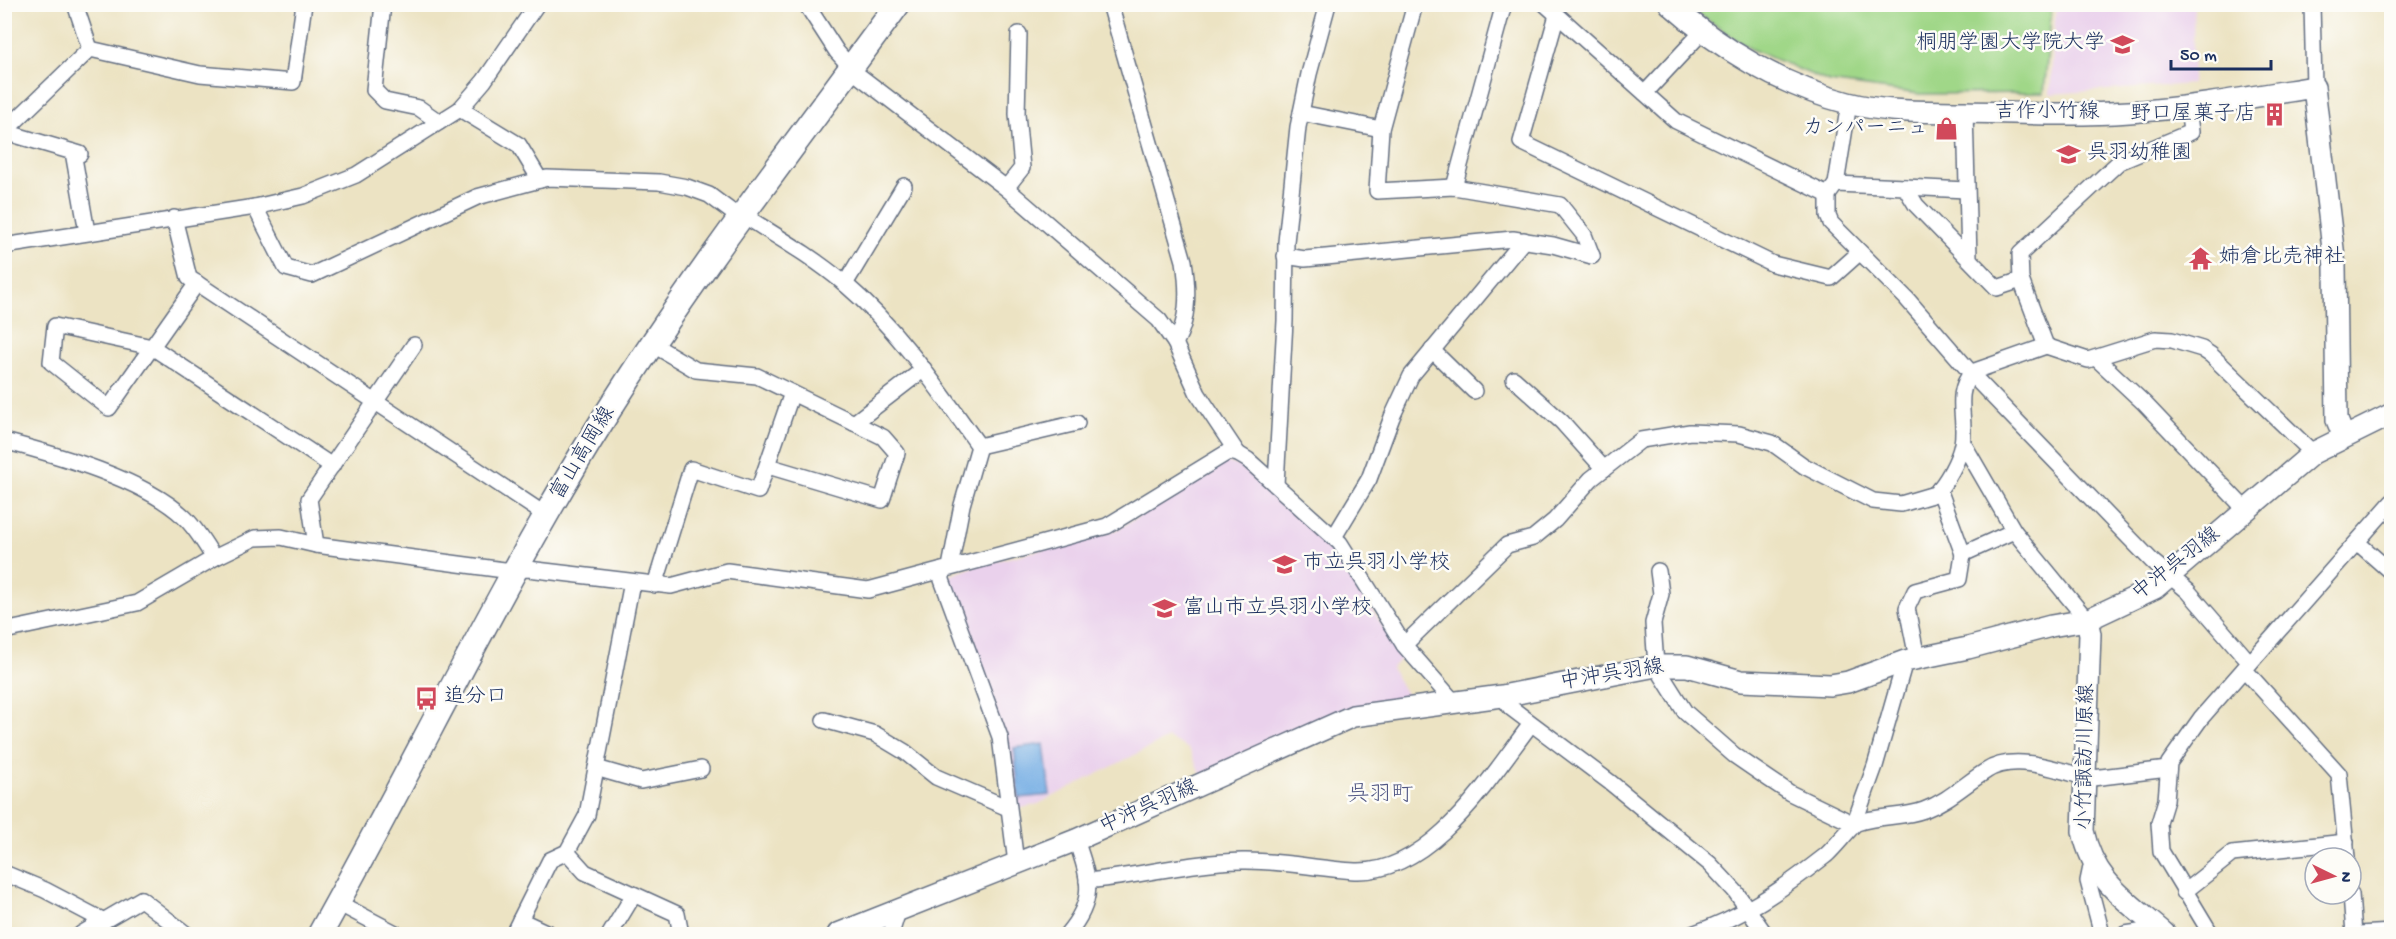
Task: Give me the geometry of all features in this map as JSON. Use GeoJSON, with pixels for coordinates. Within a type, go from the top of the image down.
{"type":"FeatureCollection","features":[{"type":"Feature","properties":{"kind":"main road","name":"富山高岡線"},"geometry":{"type":"LineString","coordinates":[[320,934],[547,516],[652,344],[742,216],[898,4]]}},
{"type":"Feature","properties":{"kind":"main road","name":"吉作小竹線"},"geometry":{"type":"LineString","coordinates":[[1670,4],[1702,32],[1736,54],[1799,86],[1850,103],[1915,113],[2091,114],[2188,107],[2313,87]]}},
{"type":"Feature","properties":{"kind":"main road"},"geometry":{"type":"LineString","coordinates":[[2313,87],[2335,266],[2337,420],[2344,437]]}},
{"type":"Feature","properties":{"kind":"main road","name":"中沖呉羽線"},"geometry":{"type":"LineString","coordinates":[[838,934],[1076,840],[1353,716],[1502,696],[1656,666],[1687,666],[1741,681],[1808,686],[1848,682],[1911,660],[2051,626],[2087,620],[2129,602],[2170,576],[2313,453],[2391,414]]}},
{"type":"Feature","properties":{"kind":"main road","name":"小竹諏訪川原線"},"geometry":{"type":"LineString","coordinates":[[2087,620],[2090,634],[2083,831],[2092,862],[2105,881],[2161,933]]}},
{"type":"Feature","properties":{"kind":"street"},"geometry":{"type":"LineString","coordinates":[[75,4],[90,49]]}},
{"type":"Feature","properties":{"kind":"street"},"geometry":{"type":"LineString","coordinates":[[90,49],[200,74],[293,82],[304,4]]}},
{"type":"Feature","properties":{"kind":"street"},"geometry":{"type":"LineString","coordinates":[[382,4],[374,90],[385,102],[419,108],[439,122]]}},
{"type":"Feature","properties":{"kind":"street"},"geometry":{"type":"LineString","coordinates":[[4,246],[255,207],[303,196],[356,175],[460,109],[484,81],[537,4]]}},
{"type":"Feature","properties":{"kind":"street"},"geometry":{"type":"LineString","coordinates":[[806,4],[837,52],[851,68],[1006,188],[1159,320],[1175,343],[1198,394],[1238,454],[1276,484],[1335,537],[1404,645],[1453,701]]}},
{"type":"Feature","properties":{"kind":"street"},"geometry":{"type":"LineString","coordinates":[[1110,4],[1184,261],[1186,299],[1180,334],[1175,343]]}},
{"type":"Feature","properties":{"kind":"street"},"geometry":{"type":"LineString","coordinates":[[1276,484],[1285,332],[1286,256],[1301,113],[1328,4]]}},
{"type":"Feature","properties":{"kind":"street"},"geometry":{"type":"LineString","coordinates":[[1286,256],[1305,259],[1484,240],[1524,240],[1592,256],[1584,235],[1560,205],[1454,187],[1377,191],[1381,129],[1415,4]]}},
{"type":"Feature","properties":{"kind":"street"},"geometry":{"type":"LineString","coordinates":[[1454,187],[1504,4]]}},
{"type":"Feature","properties":{"kind":"street"},"geometry":{"type":"LineString","coordinates":[[1545,4],[1676,121],[1832,189],[1905,187],[1966,190]]}},
{"type":"Feature","properties":{"kind":"street"},"geometry":{"type":"LineString","coordinates":[[2312,4],[2313,87]]}},
{"type":"Feature","properties":{"kind":"street"},"geometry":{"type":"LineString","coordinates":[[1557,15],[1521,142],[1773,264],[1831,278],[1859,252]]}},
{"type":"Feature","properties":{"kind":"street"},"geometry":{"type":"LineString","coordinates":[[1645,93],[1702,32]]}},
{"type":"Feature","properties":{"kind":"street"},"geometry":{"type":"LineString","coordinates":[[1006,188],[1023,168],[1017,114],[1019,34]]}},
{"type":"Feature","properties":{"kind":"street"},"geometry":{"type":"LineString","coordinates":[[87,232],[77,154],[5,132],[90,49]]}},
{"type":"Feature","properties":{"kind":"street"},"geometry":{"type":"LineString","coordinates":[[1850,103],[1832,189],[1828,216],[1831,223],[1906,298],[1972,372],[2152,562],[2188,591],[2247,666],[2339,774],[2346,846]]}},
{"type":"Feature","properties":{"kind":"street"},"geometry":{"type":"LineString","coordinates":[[2046,346],[2021,280],[2020,254],[2120,162],[2191,132],[2188,107]]}},
{"type":"Feature","properties":{"kind":"street"},"geometry":{"type":"LineString","coordinates":[[460,109],[519,145],[540,180]]}},
{"type":"Feature","properties":{"kind":"street"},"geometry":{"type":"LineString","coordinates":[[1965,112],[1969,258]]}},
{"type":"Feature","properties":{"kind":"street"},"geometry":{"type":"LineString","coordinates":[[1301,113],[1381,129]]}},
{"type":"Feature","properties":{"kind":"street"},"geometry":{"type":"LineString","coordinates":[[255,207],[286,268],[312,275],[477,197],[540,180],[659,182],[687,187],[709,195],[808,255],[845,284],[881,318],[924,369],[979,446]]}},
{"type":"Feature","properties":{"kind":"street"},"geometry":{"type":"LineString","coordinates":[[845,284],[904,186]]}},
{"type":"Feature","properties":{"kind":"street"},"geometry":{"type":"LineString","coordinates":[[1905,187],[1916,205],[1997,288],[2021,280]]}},
{"type":"Feature","properties":{"kind":"street"},"geometry":{"type":"LineString","coordinates":[[174,218],[189,278],[547,516]]}},
{"type":"Feature","properties":{"kind":"street"},"geometry":{"type":"LineString","coordinates":[[1335,537],[1369,479],[1401,394],[1432,350],[1524,240]]}},
{"type":"Feature","properties":{"kind":"street"},"geometry":{"type":"LineString","coordinates":[[197,283],[152,346],[109,408],[51,362],[55,326],[152,346],[332,466]]}},
{"type":"Feature","properties":{"kind":"street"},"geometry":{"type":"LineString","coordinates":[[2087,620],[2014,531],[1963,443],[1961,399],[1965,381],[1972,372],[2046,346],[2088,360],[2161,338],[2202,349],[2244,385],[2313,453]]}},
{"type":"Feature","properties":{"kind":"street"},"geometry":{"type":"LineString","coordinates":[[652,344],[696,370],[757,376],[883,437],[897,453],[882,500],[768,466]]}},
{"type":"Feature","properties":{"kind":"street"},"geometry":{"type":"LineString","coordinates":[[316,545],[309,499],[414,345]]}},
{"type":"Feature","properties":{"kind":"street"},"geometry":{"type":"LineString","coordinates":[[1432,350],[1474,391]]}},
{"type":"Feature","properties":{"kind":"street"},"geometry":{"type":"LineString","coordinates":[[2097,359],[2144,403],[2246,510]]}},
{"type":"Feature","properties":{"kind":"street"},"geometry":{"type":"LineString","coordinates":[[854,423],[924,369]]}},
{"type":"Feature","properties":{"kind":"street"},"geometry":{"type":"LineString","coordinates":[[1514,379],[1562,422],[1604,468]]}},
{"type":"Feature","properties":{"kind":"street"},"geometry":{"type":"LineString","coordinates":[[655,585],[691,470],[758,491],[792,393]]}},
{"type":"Feature","properties":{"kind":"street"},"geometry":{"type":"LineString","coordinates":[[979,446],[1077,423]]}},
{"type":"Feature","properties":{"kind":"street"},"geometry":{"type":"LineString","coordinates":[[1404,645],[1507,545],[1533,538],[1555,520],[1581,488],[1641,440],[1690,432],[1719,432],[1763,439],[1830,480],[1873,501],[1901,504],[1928,497],[1940,489],[1963,443]]}},
{"type":"Feature","properties":{"kind":"street"},"geometry":{"type":"LineString","coordinates":[[4,441],[114,477],[156,498],[183,516],[214,558]]}},
{"type":"Feature","properties":{"kind":"street"},"geometry":{"type":"LineString","coordinates":[[979,446],[942,580],[1000,737],[1016,863]]}},
{"type":"Feature","properties":{"kind":"street"},"geometry":{"type":"LineString","coordinates":[[4,631],[138,603],[214,558],[255,538],[281,537],[316,545],[655,585],[671,586],[727,571],[868,590],[1107,526],[1218,456],[1228,452],[1238,454]]}},
{"type":"Feature","properties":{"kind":"street"},"geometry":{"type":"LineString","coordinates":[[1692,934],[1748,910],[1828,854],[1854,824],[1911,660],[1907,608],[1916,591],[1959,579],[1963,554],[1940,489]]}},
{"type":"Feature","properties":{"kind":"street"},"geometry":{"type":"LineString","coordinates":[[2211,934],[2194,902],[2184,892],[2159,844],[2159,823],[2166,800],[2168,769],[2189,733],[2358,543],[2391,502]]}},
{"type":"Feature","properties":{"kind":"street"},"geometry":{"type":"LineString","coordinates":[[1963,554],[2014,531]]}},
{"type":"Feature","properties":{"kind":"street"},"geometry":{"type":"LineString","coordinates":[[2358,543],[2391,573]]}},
{"type":"Feature","properties":{"kind":"street"},"geometry":{"type":"LineString","coordinates":[[1658,571],[1661,594],[1653,623],[1656,666],[1685,712],[1734,755],[1790,793],[1854,824],[1922,811],[1960,790],[1991,768],[2001,765],[2043,766],[2084,778],[2168,769]]}},
{"type":"Feature","properties":{"kind":"street"},"geometry":{"type":"LineString","coordinates":[[513,934],[550,860],[567,852],[586,815],[632,582]]}},
{"type":"Feature","properties":{"kind":"street"},"geometry":{"type":"LineString","coordinates":[[1502,696],[1511,708],[1611,783],[1710,864],[1765,934]]}},
{"type":"Feature","properties":{"kind":"street"},"geometry":{"type":"LineString","coordinates":[[824,720],[875,734],[905,752],[936,777],[1008,808]]}},
{"type":"Feature","properties":{"kind":"street"},"geometry":{"type":"LineString","coordinates":[[1088,881],[1190,865],[1240,861],[1280,860],[1357,871],[1386,867],[1413,855],[1438,836],[1469,804],[1531,724]]}},
{"type":"Feature","properties":{"kind":"street"},"geometry":{"type":"LineString","coordinates":[[596,768],[640,781],[701,769]]}},
{"type":"Feature","properties":{"kind":"street"},"geometry":{"type":"LineString","coordinates":[[1067,934],[1087,904],[1088,881],[1076,840]]}},
{"type":"Feature","properties":{"kind":"street"},"geometry":{"type":"LineString","coordinates":[[2184,892],[2232,854],[2346,842]]}},
{"type":"Feature","properties":{"kind":"street"},"geometry":{"type":"LineString","coordinates":[[567,852],[585,872],[633,896],[677,914],[681,934]]}},
{"type":"Feature","properties":{"kind":"street"},"geometry":{"type":"LineString","coordinates":[[2092,862],[2088,881],[2102,934]]}},
{"type":"Feature","properties":{"kind":"street"},"geometry":{"type":"LineString","coordinates":[[4,873],[45,890],[104,921]]}},
{"type":"Feature","properties":{"kind":"street"},"geometry":{"type":"LineString","coordinates":[[610,934],[633,896]]}},
{"type":"Feature","properties":{"kind":"street"},"geometry":{"type":"LineString","coordinates":[[81,934],[141,899],[186,934]]}},
{"type":"Feature","properties":{"kind":"street"},"geometry":{"type":"LineString","coordinates":[[338,903],[397,934]]}},
{"type":"Feature","properties":{"kind":"street"},"geometry":{"type":"LineString","coordinates":[[2351,906],[2354,934]]}},
{"type":"Feature","properties":{"kind":"street"},"geometry":{"type":"LineString","coordinates":[[891,934],[898,910]]}},
{"type":"Feature","properties":{"kind":"street"},"geometry":{"type":"LineString","coordinates":[[520,920],[550,934]]}},
{"type":"Feature","properties":{"kind":"street"},"geometry":{"type":"LineString","coordinates":[[2360,934],[2391,932]]}},
{"type":"Feature","properties":{"kind":"street"},"geometry":{"type":"LineString","coordinates":[[2125,934],[2161,933]]}},
{"type":"Feature","properties":{"kind":"shaded area","name":"桐朋学園大学院大学"},"geometry":{"type":"Polygon","coordinates":[[[2056,5],[2194,5],[2192,84],[2050,94],[2056,5]]]}},
{"type":"Feature","properties":{"kind":"shaded area","name":"富山市立呉羽小学校"},"geometry":{"type":"Polygon","coordinates":[[[1226,462],[1246,468],[1326,539],[1405,656],[1391,668],[1410,701],[1202,777],[1189,749],[1168,738],[1038,804],[1013,810],[948,581],[949,576],[976,566],[1115,531],[1138,517],[1139,512],[1226,462]]]}},
{"type":"Feature","properties":{"kind":"green space"},"geometry":{"type":"Polygon","coordinates":[[[1685,5],[2052,5],[2044,93],[1920,94],[1829,82],[1751,49],[1685,5]]]}},
{"type":"Feature","properties":{"kind":"water"},"geometry":{"type":"Polygon","coordinates":[[[1044,744],[1050,795],[1019,798],[1014,748],[1044,744]]]}},
{"type":"Feature","properties":{"kind":"railway"},"geometry":{"type":"LineString","coordinates":[[2387,4],[2392,41]]}},
{"type":"Feature","properties":{"kind":"place","name":"桐朋学園大学院大学"},"geometry":{"type":"Point","coordinates":[2123,44]}},
{"type":"Feature","properties":{"kind":"place","name":"野口屋菓子店"},"geometry":{"type":"Point","coordinates":[2274,115]}},
{"type":"Feature","properties":{"kind":"place","name":"カンパーニュ"},"geometry":{"type":"Point","coordinates":[1946,129]}},
{"type":"Feature","properties":{"kind":"place","name":"呉羽幼稚園"},"geometry":{"type":"Point","coordinates":[2069,154]}},
{"type":"Feature","properties":{"kind":"place","name":"姉倉比売神社"},"geometry":{"type":"Point","coordinates":[2201,258]}},
{"type":"Feature","properties":{"kind":"place","name":"市立呉羽小学校"},"geometry":{"type":"Point","coordinates":[1285,564]}},
{"type":"Feature","properties":{"kind":"place","name":"富山市立呉羽小学校"},"geometry":{"type":"Point","coordinates":[1165,609]}},
{"type":"Feature","properties":{"kind":"place","name":"追分口"},"geometry":{"type":"Point","coordinates":[426,698]}},
{"type":"Feature","properties":{"kind":"district","name":"呉羽町"},"geometry":{"type":"Point","coordinates":[1380,796]}}]}
